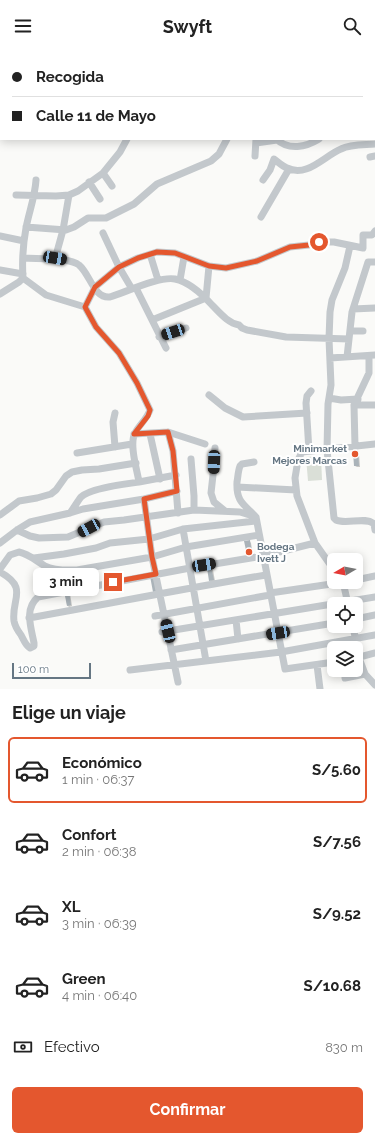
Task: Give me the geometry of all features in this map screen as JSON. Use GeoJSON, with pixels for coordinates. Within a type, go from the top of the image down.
{"type":"FeatureCollection","features":[{"type":"Feature","properties":{"kind":"street"},"geometry":{"type":"LineString","coordinates":[[16,195],[35,194],[56,196],[69,195],[78,191],[102,173],[120,152],[126,140]]}},
{"type":"Feature","properties":{"kind":"street"},"geometry":{"type":"LineString","coordinates":[[26,228],[63,230],[74,227],[88,218],[106,218],[126,209],[141,199],[157,184],[215,158],[219,154],[226,140]]}},
{"type":"Feature","properties":{"kind":"street"},"geometry":{"type":"LineString","coordinates":[[255,156],[256,141],[266,140]]}},
{"type":"Feature","properties":{"kind":"street"},"geometry":{"type":"LineString","coordinates":[[278,140],[296,147],[308,142]]}},
{"type":"Feature","properties":{"kind":"street"},"geometry":{"type":"LineString","coordinates":[[263,180],[270,170],[274,159],[289,169],[299,170],[310,167],[347,146],[375,144]]}},
{"type":"Feature","properties":{"kind":"street"},"geometry":{"type":"LineString","coordinates":[[261,217],[289,169]]}},
{"type":"Feature","properties":{"kind":"street"},"geometry":{"type":"LineString","coordinates":[[102,173],[112,186]]}},
{"type":"Feature","properties":{"kind":"street"},"geometry":{"type":"LineString","coordinates":[[0,294],[19,282],[23,276],[24,241],[35,194],[36,180]]}},
{"type":"Feature","properties":{"kind":"street"},"geometry":{"type":"LineString","coordinates":[[90,182],[100,199]]}},
{"type":"Feature","properties":{"kind":"street"},"geometry":{"type":"LineString","coordinates":[[55,258],[63,230],[69,195]]}},
{"type":"Feature","properties":{"kind":"street"},"geometry":{"type":"LineString","coordinates":[[85,307],[95,287],[119,267],[157,252],[175,253],[209,266],[226,268],[257,261],[290,247],[309,245],[319,242],[334,242],[363,248],[363,235],[372,235],[375,231]]}},
{"type":"Feature","properties":{"kind":"street"},"geometry":{"type":"LineString","coordinates":[[103,233],[119,267],[152,320],[159,337],[166,348]]}},
{"type":"Feature","properties":{"kind":"street"},"geometry":{"type":"LineString","coordinates":[[0,236],[24,241]]}},
{"type":"Feature","properties":{"kind":"street"},"geometry":{"type":"LineString","coordinates":[[350,246],[345,268],[332,300],[329,339],[331,385],[329,398],[328,450],[334,518],[342,522],[370,521],[374,524],[375,530]]}},
{"type":"Feature","properties":{"kind":"street"},"geometry":{"type":"LineString","coordinates":[[150,254],[158,280]]}},
{"type":"Feature","properties":{"kind":"street"},"geometry":{"type":"LineString","coordinates":[[180,280],[184,257]]}},
{"type":"Feature","properties":{"kind":"street"},"geometry":{"type":"LineString","coordinates":[[24,258],[55,258],[74,262],[80,265],[100,295],[108,297],[158,280],[171,278],[180,280],[206,298],[232,324],[239,325],[247,330],[286,337],[329,339],[363,331]]}},
{"type":"Feature","properties":{"kind":"street"},"geometry":{"type":"LineString","coordinates":[[347,357],[353,309],[368,262],[375,262]]}},
{"type":"Feature","properties":{"kind":"street"},"geometry":{"type":"LineString","coordinates":[[206,298],[209,266]]}},
{"type":"Feature","properties":{"kind":"street"},"geometry":{"type":"LineString","coordinates":[[0,270],[23,276],[46,295],[85,307],[96,327],[119,353],[148,403],[150,410],[148,416],[134,434],[132,444],[139,482]]}},
{"type":"Feature","properties":{"kind":"street"},"geometry":{"type":"LineString","coordinates":[[152,320],[206,298]]}},
{"type":"Feature","properties":{"kind":"street"},"geometry":{"type":"LineString","coordinates":[[353,309],[375,308]]}},
{"type":"Feature","properties":{"kind":"street"},"geometry":{"type":"LineString","coordinates":[[159,337],[186,328]]}},
{"type":"Feature","properties":{"kind":"street"},"geometry":{"type":"LineString","coordinates":[[330,358],[372,356],[369,373],[356,402],[355,446]]}},
{"type":"Feature","properties":{"kind":"street"},"geometry":{"type":"LineString","coordinates":[[309,451],[307,396],[311,391]]}},
{"type":"Feature","properties":{"kind":"street"},"geometry":{"type":"LineString","coordinates":[[209,395],[225,408],[243,417],[307,413]]}},
{"type":"Feature","properties":{"kind":"street"},"geometry":{"type":"LineString","coordinates":[[329,398],[375,405]]}},
{"type":"Feature","properties":{"kind":"street"},"geometry":{"type":"LineString","coordinates":[[115,413],[113,422],[115,447]]}},
{"type":"Feature","properties":{"kind":"street"},"geometry":{"type":"LineString","coordinates":[[134,434],[168,432],[205,444]]}},
{"type":"Feature","properties":{"kind":"street"},"geometry":{"type":"LineString","coordinates":[[168,432],[173,451],[176,475],[178,513]]}},
{"type":"Feature","properties":{"kind":"street"},"geometry":{"type":"LineString","coordinates":[[150,434],[160,478]]}},
{"type":"Feature","properties":{"kind":"street"},"geometry":{"type":"LineString","coordinates":[[77,452],[132,444]]}},
{"type":"Feature","properties":{"kind":"street"},"geometry":{"type":"LineString","coordinates":[[327,560],[315,544],[297,496],[295,478],[298,460],[302,452],[375,444]]}},
{"type":"Feature","properties":{"kind":"street"},"geometry":{"type":"LineString","coordinates":[[215,448],[210,493],[214,502],[225,511]]}},
{"type":"Feature","properties":{"kind":"street"},"geometry":{"type":"LineString","coordinates":[[191,459],[194,510]]}},
{"type":"Feature","properties":{"kind":"street"},"geometry":{"type":"LineString","coordinates":[[254,462],[242,464],[240,466],[237,496],[256,519],[281,652],[286,669],[327,663]]}},
{"type":"Feature","properties":{"kind":"street"},"geometry":{"type":"LineString","coordinates":[[0,515],[19,501],[51,494],[56,490],[66,476],[72,472],[136,463]]}},
{"type":"Feature","properties":{"kind":"street"},"geometry":{"type":"LineString","coordinates":[[70,513],[86,494],[102,489],[176,475]]}},
{"type":"Feature","properties":{"kind":"street"},"geometry":{"type":"LineString","coordinates":[[237,487],[296,490]]}},
{"type":"Feature","properties":{"kind":"street"},"geometry":{"type":"LineString","coordinates":[[0,543],[17,530],[36,520],[83,509],[144,499],[177,491]]}},
{"type":"Feature","properties":{"kind":"street"},"geometry":{"type":"LineString","coordinates":[[144,499],[152,557],[164,614],[165,632],[175,664],[178,682]]}},
{"type":"Feature","properties":{"kind":"street"},"geometry":{"type":"LineString","coordinates":[[17,530],[30,536],[40,538],[68,537],[104,522],[194,510],[240,512],[256,519]]}},
{"type":"Feature","properties":{"kind":"street"},"geometry":{"type":"LineString","coordinates":[[34,558],[96,548],[110,543],[149,539],[183,529],[256,519]]}},
{"type":"Feature","properties":{"kind":"street"},"geometry":{"type":"LineString","coordinates":[[183,529],[206,661]]}},
{"type":"Feature","properties":{"kind":"street"},"geometry":{"type":"LineString","coordinates":[[0,569],[10,556],[19,552],[34,558],[46,567],[77,570],[152,557],[186,547],[259,535]]}},
{"type":"Feature","properties":{"kind":"street"},"geometry":{"type":"LineString","coordinates":[[0,572],[14,583],[16,588],[15,626],[26,645],[30,648],[34,646],[34,643],[29,618],[32,604],[38,596],[263,556],[315,544]]}},
{"type":"Feature","properties":{"kind":"street"},"geometry":{"type":"LineString","coordinates":[[29,618],[160,595],[193,587],[266,575]]}},
{"type":"Feature","properties":{"kind":"street"},"geometry":{"type":"LineString","coordinates":[[363,579],[375,576]]}},
{"type":"Feature","properties":{"kind":"street"},"geometry":{"type":"LineString","coordinates":[[155,616],[327,585]]}},
{"type":"Feature","properties":{"kind":"street"},"geometry":{"type":"LineString","coordinates":[[363,599],[375,596]]}},
{"type":"Feature","properties":{"kind":"street"},"geometry":{"type":"LineString","coordinates":[[165,632],[327,606]]}},
{"type":"Feature","properties":{"kind":"street"},"geometry":{"type":"LineString","coordinates":[[363,618],[375,615]]}},
{"type":"Feature","properties":{"kind":"street"},"geometry":{"type":"LineString","coordinates":[[236,620],[238,639]]}},
{"type":"Feature","properties":{"kind":"street"},"geometry":{"type":"LineString","coordinates":[[171,650],[327,624]]}},
{"type":"Feature","properties":{"kind":"street"},"geometry":{"type":"LineString","coordinates":[[354,633],[355,641]]}},
{"type":"Feature","properties":{"kind":"street"},"geometry":{"type":"LineString","coordinates":[[130,670],[281,652],[375,635]]}},
{"type":"Feature","properties":{"kind":"street"},"geometry":{"type":"LineString","coordinates":[[363,657],[375,653]]}},
{"type":"Feature","properties":{"kind":"street"},"geometry":{"type":"LineString","coordinates":[[317,665],[320,689]]}},
{"type":"Feature","properties":{"kind":"street"},"geometry":{"type":"LineString","coordinates":[[363,669],[373,686]]}},
{"type":"Feature","properties":{"kind":"street"},"geometry":{"type":"LineString","coordinates":[[345,678],[365,674]]}},
{"type":"Feature","properties":{"kind":"shaded area"},"geometry":{"type":"Polygon","coordinates":[[[321,456],[322,480],[308,481],[306,457],[321,456]]]}},
{"type":"Feature","properties":{"kind":"building"},"geometry":{"type":"Polygon","coordinates":[[[353,452],[358,452],[359,466],[354,466],[353,452]]]}},
{"type":"Feature","properties":{"kind":"building"},"geometry":{"type":"Polygon","coordinates":[[[250,540],[252,554],[247,555],[244,541],[250,540]]]}},
{"type":"Feature","properties":{"kind":"building"},"geometry":{"type":"Polygon","coordinates":[[[211,567],[214,580],[209,581],[207,568],[211,567]]]}},
{"type":"Feature","properties":{"kind":"building"},"geometry":{"type":"Polygon","coordinates":[[[156,575],[159,591],[153,592],[150,576],[156,575]]]}},
{"type":"Feature","properties":{"kind":"building"},"geometry":{"type":"Polygon","coordinates":[[[64,591],[69,591],[71,605],[67,606],[64,591]]]}},
{"type":"Feature","properties":{"kind":"place","name":"Minimarket Mejores Marcas"},"geometry":{"type":"Point","coordinates":[355,454]}},
{"type":"Feature","properties":{"kind":"place","name":"Bodega Ivett J"},"geometry":{"type":"Point","coordinates":[249,552]}},
{"type":"Feature","properties":{"kind":"route"},"geometry":{"type":"LineString","coordinates":[[113,582],[156,574],[152,557],[144,499],[177,491],[173,451],[168,432],[134,434],[148,416],[150,410],[148,403],[119,353],[96,327],[85,307],[95,287],[119,267],[138,258],[157,252],[175,253],[209,266],[226,268],[257,261],[290,247],[309,245],[319,242]]}}]}
